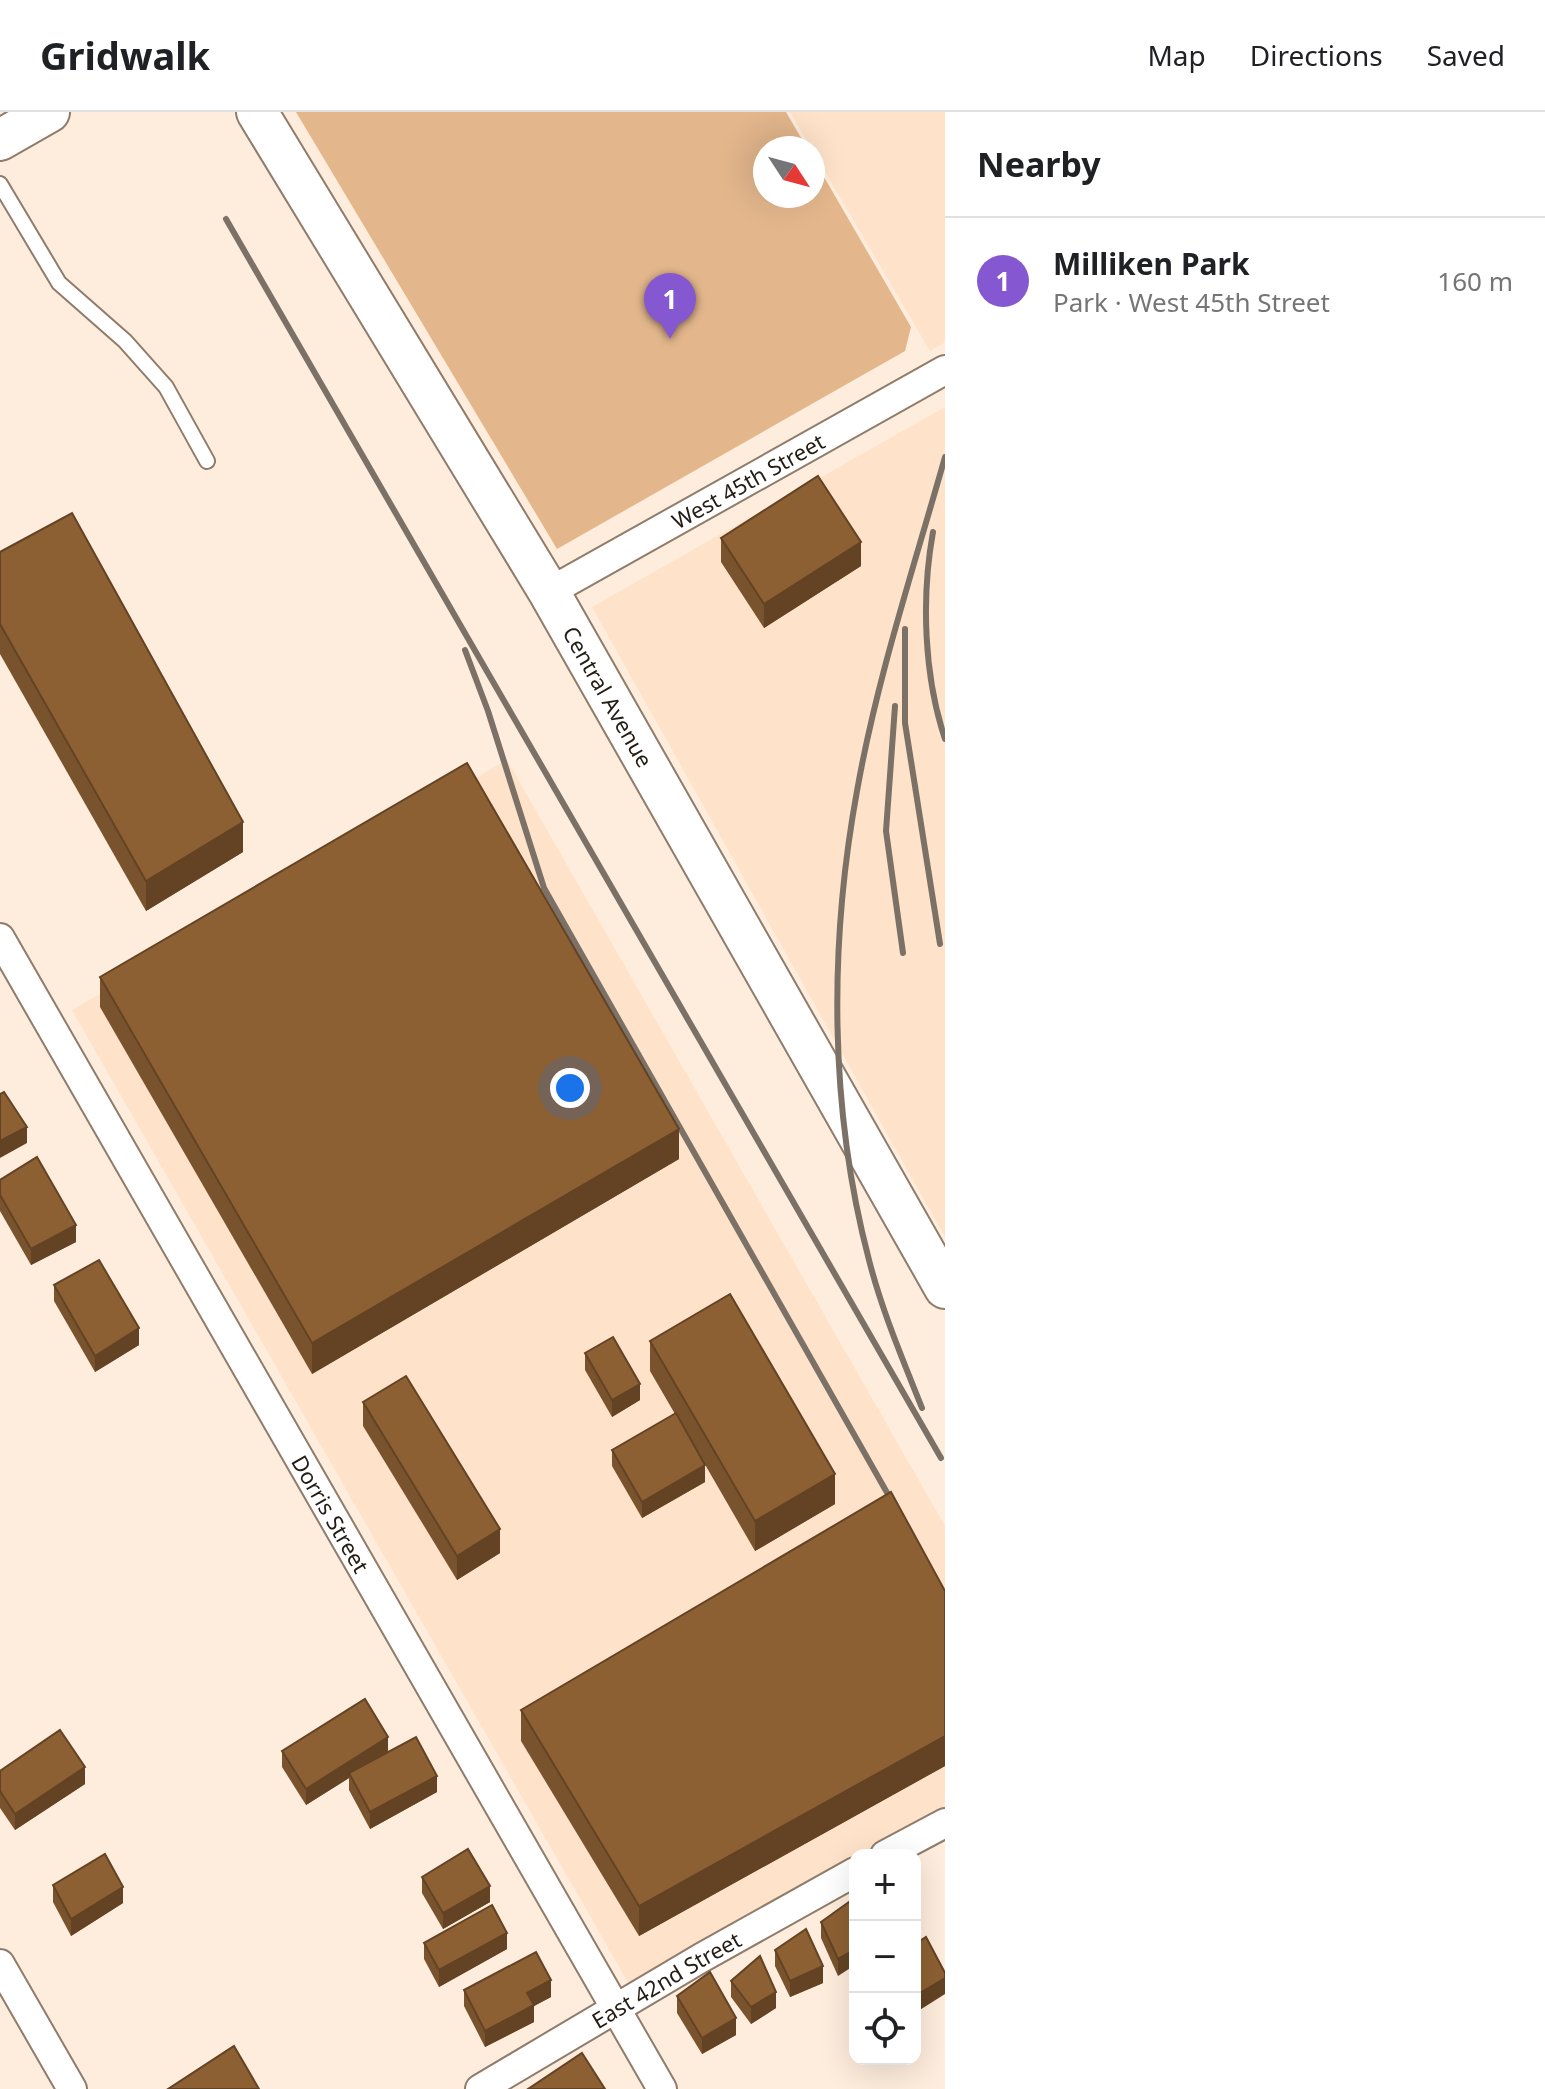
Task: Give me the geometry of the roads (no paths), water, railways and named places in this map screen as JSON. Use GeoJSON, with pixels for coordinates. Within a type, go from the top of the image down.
{"type":"FeatureCollection","features":[{"type":"Feature","properties":{"kind":"street"},"geometry":{"type":"LineString","coordinates":[[0,140],[49,112]]}},
{"type":"Feature","properties":{"kind":"street","name":"Central Avenue"},"geometry":{"type":"LineString","coordinates":[[257,112],[549,592],[945,1288]]}},
{"type":"Feature","properties":{"kind":"street","name":"West 45th Street"},"geometry":{"type":"LineString","coordinates":[[549,592],[945,370]]}},
{"type":"Feature","properties":{"kind":"street","name":"Dorris Street"},"geometry":{"type":"LineString","coordinates":[[0,938],[662,2089]]}},
{"type":"Feature","properties":{"kind":"street"},"geometry":{"type":"LineString","coordinates":[[896,1849],[945,1823]]}},
{"type":"Feature","properties":{"kind":"street","name":"East 42nd Street"},"geometry":{"type":"LineString","coordinates":[[480,2089],[701,1958],[849,1875]]}},
{"type":"Feature","properties":{"kind":"street"},"geometry":{"type":"LineString","coordinates":[[0,1964],[72,2089]]}},
{"type":"Feature","properties":{"kind":"lane"},"geometry":{"type":"LineString","coordinates":[[0,184],[59,283],[125,341],[166,387],[207,461]]}},
{"type":"Feature","properties":{"kind":"railway"},"geometry":{"type":"LineString","coordinates":[[226,219],[941,1458]]}},
{"type":"Feature","properties":{"kind":"railway"},"geometry":{"type":"LineString","coordinates":[[922,1408],[880,1298],[856,1202],[840,1085],[838,967],[848,849],[865,749],[897,623],[945,457]]}},
{"type":"Feature","properties":{"kind":"railway"},"geometry":{"type":"LineString","coordinates":[[933,532],[927,583],[927,637],[933,689],[945,739]]}},
{"type":"Feature","properties":{"kind":"railway"},"geometry":{"type":"LineString","coordinates":[[905,629],[905,723],[940,944]]}},
{"type":"Feature","properties":{"kind":"railway"},"geometry":{"type":"LineString","coordinates":[[465,650],[488,711],[544,888],[898,1512]]}},
{"type":"Feature","properties":{"kind":"railway"},"geometry":{"type":"LineString","coordinates":[[895,706],[886,831],[903,953]]}},
{"type":"Feature","properties":{"kind":"place","name":"Milliken Park"},"geometry":{"type":"Point","coordinates":[670,339]}}]}
